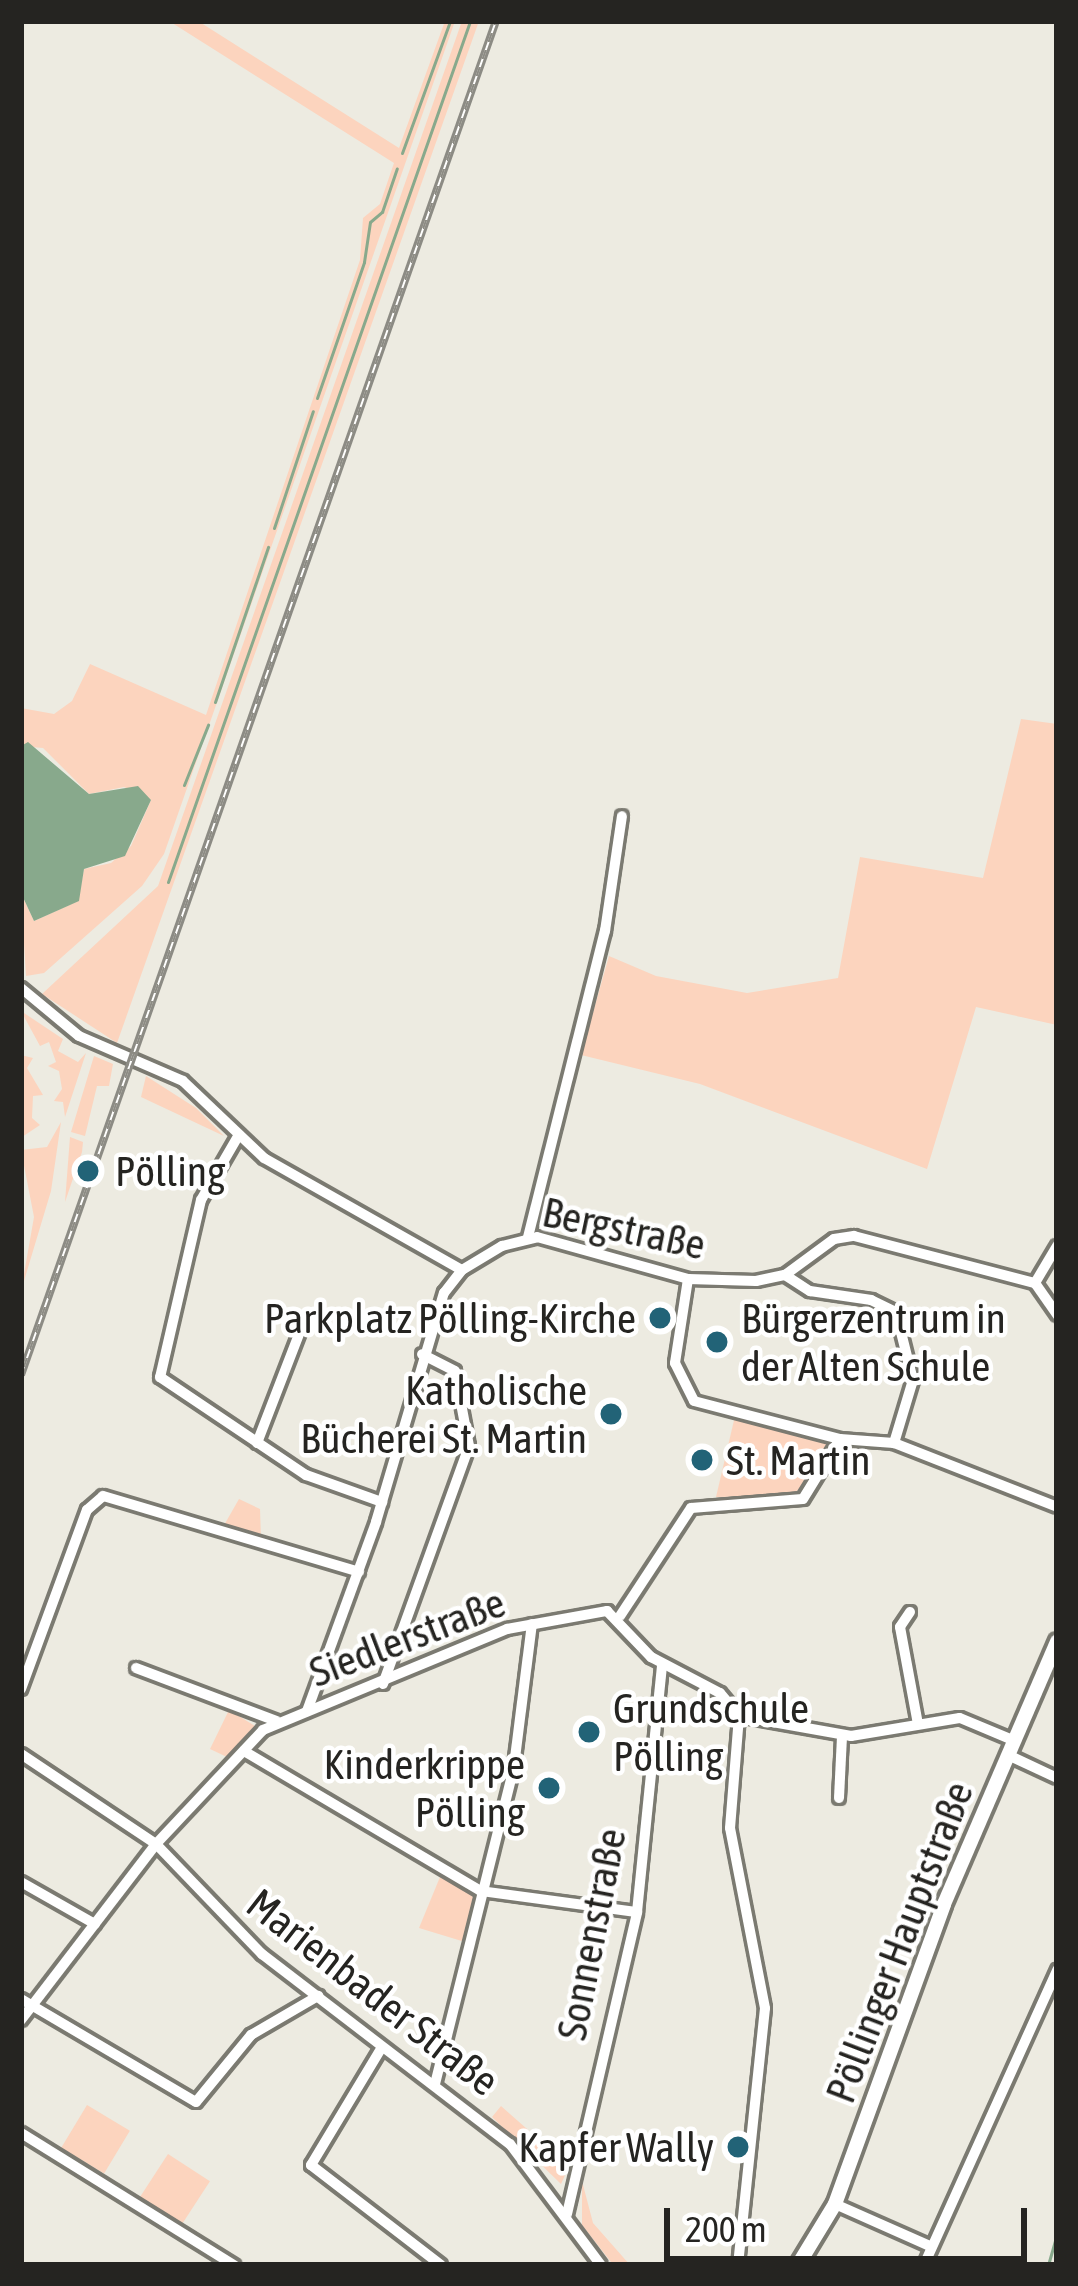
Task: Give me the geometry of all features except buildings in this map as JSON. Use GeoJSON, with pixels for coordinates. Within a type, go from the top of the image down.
{"type":"FeatureCollection","features":[{"type":"Feature","properties":{"kind":"street"},"geometry":{"type":"LineString","coordinates":[[528,1237],[605,931],[622,816]]}},
{"type":"Feature","properties":{"kind":"street"},"geometry":{"type":"LineString","coordinates":[[21,988],[79,1036],[183,1082],[237,1138],[342,1207],[462,1270],[422,1354],[382,1502],[307,1712]]}},
{"type":"Feature","properties":{"kind":"street"},"geometry":{"type":"LineString","coordinates":[[237,1138],[201,1200],[160,1377],[305,1475],[382,1502]]}},
{"type":"Feature","properties":{"kind":"street"},"geometry":{"type":"LineString","coordinates":[[894,1443],[913,1379],[896,1312],[871,1300],[810,1292],[785,1275],[834,1239],[854,1235],[1035,1282],[1057,1315]]}},
{"type":"Feature","properties":{"kind":"street","name":"Bergstraße"},"geometry":{"type":"LineString","coordinates":[[462,1270],[528,1237],[688,1280],[785,1275]]}},
{"type":"Feature","properties":{"kind":"street"},"geometry":{"type":"LineString","coordinates":[[1035,1282],[1057,1246]]}},
{"type":"Feature","properties":{"kind":"street"},"geometry":{"type":"LineString","coordinates":[[688,1280],[676,1363],[690,1398],[840,1439],[894,1443],[1057,1507]]}},
{"type":"Feature","properties":{"kind":"street"},"geometry":{"type":"LineString","coordinates":[[257,1443],[301,1329]]}},
{"type":"Feature","properties":{"kind":"street"},"geometry":{"type":"LineString","coordinates":[[383,1684],[469,1446],[455,1370],[422,1354]]}},
{"type":"Feature","properties":{"kind":"street"},"geometry":{"type":"LineString","coordinates":[[840,1439],[802,1498],[691,1508],[620,1616],[662,1664],[720,1693],[739,1716],[842,1736],[960,1718],[1057,1778]]}},
{"type":"Feature","properties":{"kind":"street"},"geometry":{"type":"LineString","coordinates":[[21,1689],[88,1510],[103,1496],[359,1571]]}},
{"type":"Feature","properties":{"kind":"street","name":"Siedlerstraße"},"geometry":{"type":"LineString","coordinates":[[21,2020],[27,2002],[156,1844],[276,1721],[383,1684],[459,1645],[597,1611],[620,1616]]}},
{"type":"Feature","properties":{"kind":"street"},"geometry":{"type":"LineString","coordinates":[[910,1612],[901,1634],[918,1724]]}},
{"type":"Feature","properties":{"kind":"street"},"geometry":{"type":"LineString","coordinates":[[435,2084],[514,1766],[532,1624]]}},
{"type":"Feature","properties":{"kind":"street","name":"Pöllinger Hauptstraße"},"geometry":{"type":"LineString","coordinates":[[798,2265],[835,2204],[1057,1641]]}},
{"type":"Feature","properties":{"kind":"street","name":"Sonnenstraße"},"geometry":{"type":"LineString","coordinates":[[567,2214],[637,1912],[662,1664]]}},
{"type":"Feature","properties":{"kind":"street","name":"Siedlerstraße"},"geometry":{"type":"LineString","coordinates":[[136,1668],[276,1721]]}},
{"type":"Feature","properties":{"kind":"street"},"geometry":{"type":"LineString","coordinates":[[738,2265],[765,2008],[730,1828],[739,1716]]}},
{"type":"Feature","properties":{"kind":"street"},"geometry":{"type":"LineString","coordinates":[[839,1798],[842,1736]]}},
{"type":"Feature","properties":{"kind":"street"},"geometry":{"type":"LineString","coordinates":[[244,1751],[481,1891],[637,1912]]}},
{"type":"Feature","properties":{"kind":"street","name":"Marienbader Straße"},"geometry":{"type":"LineString","coordinates":[[21,1754],[156,1844],[239,1934],[523,2156],[602,2265]]}},
{"type":"Feature","properties":{"kind":"street"},"geometry":{"type":"LineString","coordinates":[[21,1882],[95,1924]]}},
{"type":"Feature","properties":{"kind":"street"},"geometry":{"type":"LineString","coordinates":[[924,2265],[1057,1970]]}},
{"type":"Feature","properties":{"kind":"street"},"geometry":{"type":"LineString","coordinates":[[27,2002],[196,2102],[251,2035],[318,1996]]}},
{"type":"Feature","properties":{"kind":"street"},"geometry":{"type":"LineString","coordinates":[[382,2047],[311,2165],[441,2265]]}},
{"type":"Feature","properties":{"kind":"street"},"geometry":{"type":"LineString","coordinates":[[21,2133],[234,2265]]}},
{"type":"Feature","properties":{"kind":"street"},"geometry":{"type":"LineString","coordinates":[[835,2204],[931,2246]]}},
{"type":"Feature","properties":{"kind":"shaded area"},"geometry":{"type":"Polygon","coordinates":[[[169,21],[198,21],[399,148],[445,21],[455,21],[164,854],[142,886],[44,973],[26,976],[21,893],[34,921],[78,901],[84,869],[111,863],[131,846],[151,800],[124,787],[89,794],[43,748],[21,746],[21,708],[54,714],[72,701],[90,664],[206,715],[360,260],[363,218],[380,204],[394,163],[169,21]]]}},
{"type":"Feature","properties":{"kind":"shaded area"},"geometry":{"type":"Polygon","coordinates":[[[462,21],[479,21],[117,1043],[42,994],[158,886],[462,21]]]}},
{"type":"Feature","properties":{"kind":"shaded area"},"geometry":{"type":"Polygon","coordinates":[[[1021,719],[1057,724],[1057,1025],[976,1007],[927,1169],[700,1084],[581,1055],[609,956],[656,976],[747,993],[838,978],[860,857],[983,878],[1021,719]]]}},
{"type":"Feature","properties":{"kind":"shaded area"},"geometry":{"type":"Polygon","coordinates":[[[28,742],[89,794],[138,786],[151,800],[125,856],[84,869],[79,901],[34,921],[21,893],[21,746],[28,742]]]}},
{"type":"Feature","properties":{"kind":"shaded area"},"geometry":{"type":"Polygon","coordinates":[[[21,1011],[63,1039],[58,1051],[78,1062],[86,1053],[65,1117],[63,1102],[54,1101],[62,1089],[59,1071],[48,1066],[56,1062],[49,1042],[40,1046],[21,1011]]]}},
{"type":"Feature","properties":{"kind":"shaded area"},"geometry":{"type":"Polygon","coordinates":[[[21,1055],[33,1058],[27,1068],[43,1095],[33,1096],[32,1118],[40,1125],[22,1137],[21,1055]]]}},
{"type":"Feature","properties":{"kind":"shaded area"},"geometry":{"type":"Polygon","coordinates":[[[94,1056],[113,1064],[109,1086],[97,1086],[85,1136],[71,1132],[94,1056]]]}},
{"type":"Feature","properties":{"kind":"shaded area"},"geometry":{"type":"Polygon","coordinates":[[[146,1076],[196,1108],[224,1136],[141,1097],[146,1076]]]}},
{"type":"Feature","properties":{"kind":"shaded area"},"geometry":{"type":"Polygon","coordinates":[[[61,1122],[51,1191],[21,1291],[34,1217],[21,1150],[47,1147],[61,1122]]]}},
{"type":"Feature","properties":{"kind":"shaded area"},"geometry":{"type":"Polygon","coordinates":[[[70,1137],[83,1142],[65,1202],[70,1137]]]}},
{"type":"Feature","properties":{"kind":"shaded area"},"geometry":{"type":"Polygon","coordinates":[[[735,1416],[827,1444],[814,1476],[791,1496],[716,1497],[735,1416]]]}},
{"type":"Feature","properties":{"kind":"shaded area"},"geometry":{"type":"Polygon","coordinates":[[[239,1499],[260,1509],[261,1539],[223,1527],[239,1499]]]}},
{"type":"Feature","properties":{"kind":"shaded area"},"geometry":{"type":"Polygon","coordinates":[[[229,1710],[255,1726],[227,1757],[210,1749],[229,1710]]]}},
{"type":"Feature","properties":{"kind":"shaded area"},"geometry":{"type":"Polygon","coordinates":[[[440,1877],[476,1894],[465,1942],[419,1928],[440,1877]]]}},
{"type":"Feature","properties":{"kind":"shaded area"},"geometry":{"type":"Polygon","coordinates":[[[87,2105],[130,2131],[104,2174],[61,2148],[87,2105]]]}},
{"type":"Feature","properties":{"kind":"shaded area"},"geometry":{"type":"Polygon","coordinates":[[[501,2106],[560,2158],[557,2167],[567,2171],[561,2184],[492,2117],[501,2106]]]}},
{"type":"Feature","properties":{"kind":"shaded area"},"geometry":{"type":"Polygon","coordinates":[[[168,2154],[210,2181],[182,2225],[140,2198],[168,2154]]]}},
{"type":"Feature","properties":{"kind":"shaded area"},"geometry":{"type":"Polygon","coordinates":[[[582,2181],[593,2223],[630,2265],[611,2262],[582,2225],[582,2181]]]}},
{"type":"Feature","properties":{"kind":"waterway"},"geometry":{"type":"LineString","coordinates":[[402,153],[450,21]]}},
{"type":"Feature","properties":{"kind":"waterway"},"geometry":{"type":"LineString","coordinates":[[168,882],[470,21]]}},
{"type":"Feature","properties":{"kind":"waterway"},"geometry":{"type":"LineString","coordinates":[[317,398],[364,262],[370,222],[382,212],[397,168]]}},
{"type":"Feature","properties":{"kind":"waterway"},"geometry":{"type":"LineString","coordinates":[[274,528],[313,411]]}},
{"type":"Feature","properties":{"kind":"waterway"},"geometry":{"type":"LineString","coordinates":[[215,702],[268,547]]}},
{"type":"Feature","properties":{"kind":"waterway"},"geometry":{"type":"LineString","coordinates":[[184,785],[208,725]]}},
{"type":"Feature","properties":{"kind":"waterway"},"geometry":{"type":"LineString","coordinates":[[1048,2265],[1057,2233]]}},
{"type":"Feature","properties":{"kind":"railway"},"geometry":{"type":"LineString","coordinates":[[21,1375],[496,21]]}},
{"type":"Feature","properties":{"kind":"place","name":"Pölling"},"geometry":{"type":"Point","coordinates":[88,1171]}},
{"type":"Feature","properties":{"kind":"place","name":"Parkplatz Pölling-Kirche"},"geometry":{"type":"Point","coordinates":[660,1318]}},
{"type":"Feature","properties":{"kind":"place","name":"Bürgerzentrum in der Alten Schule"},"geometry":{"type":"Point","coordinates":[717,1342]}},
{"type":"Feature","properties":{"kind":"place","name":"Katholische Bücherei St. Martin"},"geometry":{"type":"Point","coordinates":[611,1414]}},
{"type":"Feature","properties":{"kind":"place","name":"St. Martin"},"geometry":{"type":"Point","coordinates":[702,1460]}},
{"type":"Feature","properties":{"kind":"place","name":"Grundschule Pölling"},"geometry":{"type":"Point","coordinates":[589,1732]}},
{"type":"Feature","properties":{"kind":"place","name":"Kinderkrippe Pölling"},"geometry":{"type":"Point","coordinates":[549,1788]}},
{"type":"Feature","properties":{"kind":"place","name":"Kapfer Wally"},"geometry":{"type":"Point","coordinates":[738,2147]}}]}
